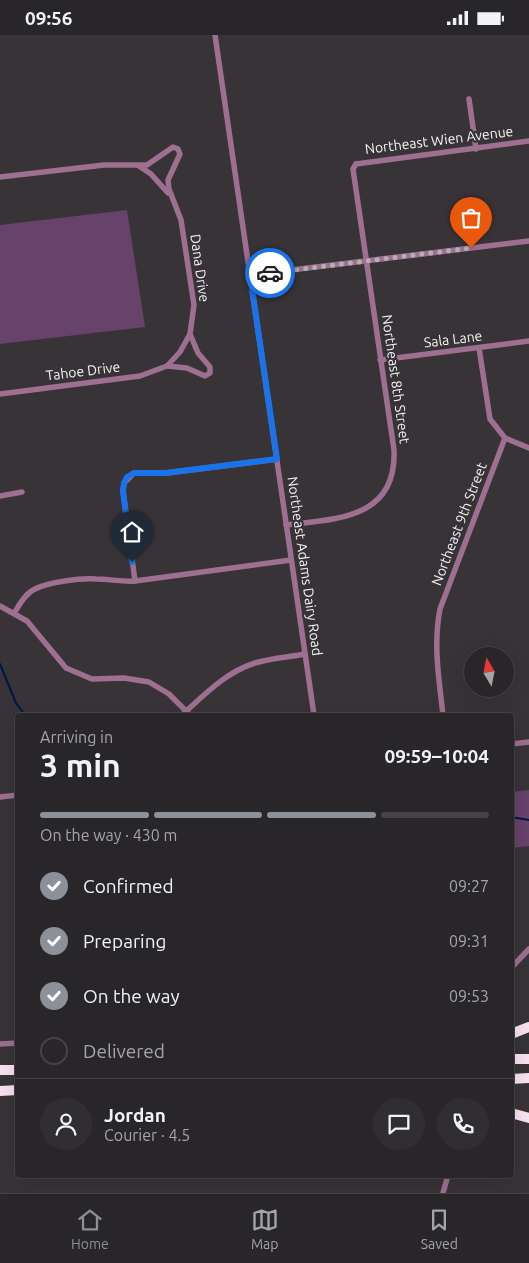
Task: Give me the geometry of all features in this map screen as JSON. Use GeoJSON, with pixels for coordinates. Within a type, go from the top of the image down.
{"type":"FeatureCollection","features":[{"type":"Feature","properties":{"kind":"highway"},"geometry":{"type":"LineString","coordinates":[[514,1033],[529,1027]]}},
{"type":"Feature","properties":{"kind":"highway"},"geometry":{"type":"LineString","coordinates":[[514,1059],[529,1059]]}},
{"type":"Feature","properties":{"kind":"highway"},"geometry":{"type":"LineString","coordinates":[[0,1070],[15,1070]]}},
{"type":"Feature","properties":{"kind":"highway"},"geometry":{"type":"LineString","coordinates":[[514,1079],[529,1078]]}},
{"type":"Feature","properties":{"kind":"highway"},"geometry":{"type":"LineString","coordinates":[[0,1091],[15,1090]]}},
{"type":"Feature","properties":{"kind":"highway"},"geometry":{"type":"LineString","coordinates":[[514,1114],[529,1118]]}},
{"type":"Feature","properties":{"kind":"street","name":"Northeast Adams Dairy Road"},"geometry":{"type":"LineString","coordinates":[[215,35],[314,713]]}},
{"type":"Feature","properties":{"kind":"street"},"geometry":{"type":"LineString","coordinates":[[469,99],[476,149]]}},
{"type":"Feature","properties":{"kind":"street","name":"Northeast Wien Avenue"},"geometry":{"type":"LineString","coordinates":[[355,162],[476,149],[529,141]]}},
{"type":"Feature","properties":{"kind":"street","name":"Dana Drive"},"geometry":{"type":"LineString","coordinates":[[137,165],[155,161],[174,147],[180,154],[168,180],[172,199],[181,220],[192,294],[193,319],[190,334]]}},
{"type":"Feature","properties":{"kind":"street","name":"Northeast 8th Street"},"geometry":{"type":"LineString","coordinates":[[286,525],[351,516],[369,506],[382,493],[390,477],[394,460],[353,169],[355,162]]}},
{"type":"Feature","properties":{"kind":"street"},"geometry":{"type":"LineString","coordinates":[[0,177],[104,165],[137,165]]}},
{"type":"Feature","properties":{"kind":"street","name":"Dana Drive"},"geometry":{"type":"LineString","coordinates":[[137,165],[157,179],[172,199]]}},
{"type":"Feature","properties":{"kind":"street"},"geometry":{"type":"LineString","coordinates":[[250,275],[529,241]]}},
{"type":"Feature","properties":{"kind":"street"},"geometry":{"type":"LineString","coordinates":[[167,366],[180,351],[190,334]]}},
{"type":"Feature","properties":{"kind":"street","name":"Tahoe Drive"},"geometry":{"type":"LineString","coordinates":[[0,394],[140,376],[167,366],[187,368],[205,376],[210,373],[209,365],[192,343],[190,334]]}},
{"type":"Feature","properties":{"kind":"street","name":"Sala Lane"},"geometry":{"type":"LineString","coordinates":[[380,360],[529,341]]}},
{"type":"Feature","properties":{"kind":"street"},"geometry":{"type":"LineString","coordinates":[[479,348],[489,414],[505,438],[529,448]]}},
{"type":"Feature","properties":{"kind":"street","name":"Northeast 9th Street"},"geometry":{"type":"LineString","coordinates":[[443,713],[436,660],[437,626],[440,609],[505,438]]}},
{"type":"Feature","properties":{"kind":"street"},"geometry":{"type":"LineString","coordinates":[[135,581],[123,491],[127,477],[134,473],[166,473],[277,459]]}},
{"type":"Feature","properties":{"kind":"street"},"geometry":{"type":"LineString","coordinates":[[0,496],[22,492]]}},
{"type":"Feature","properties":{"kind":"street"},"geometry":{"type":"LineString","coordinates":[[14,612],[22,599],[34,589],[48,585],[95,579],[121,582],[135,581],[291,560]]}},
{"type":"Feature","properties":{"kind":"street"},"geometry":{"type":"LineString","coordinates":[[0,606],[14,612],[27,621],[66,668],[92,679],[124,678],[149,682],[169,694],[185,713]]}},
{"type":"Feature","properties":{"kind":"street"},"geometry":{"type":"LineString","coordinates":[[187,713],[222,680],[238,670],[256,663],[305,654]]}},
{"type":"Feature","properties":{"kind":"street"},"geometry":{"type":"LineString","coordinates":[[514,744],[529,742]]}},
{"type":"Feature","properties":{"kind":"street"},"geometry":{"type":"LineString","coordinates":[[0,797],[15,795]]}},
{"type":"Feature","properties":{"kind":"street"},"geometry":{"type":"LineString","coordinates":[[514,965],[529,949]]}},
{"type":"Feature","properties":{"kind":"street"},"geometry":{"type":"LineString","coordinates":[[0,1044],[15,1043]]}},
{"type":"Feature","properties":{"kind":"street"},"geometry":{"type":"LineString","coordinates":[[443,1193],[447,1178]]}},
{"type":"Feature","properties":{"kind":"shaded area"},"geometry":{"type":"Polygon","coordinates":[[[127,210],[145,327],[0,344],[0,225],[127,210]]]}},
{"type":"Feature","properties":{"kind":"shaded area"},"geometry":{"type":"Polygon","coordinates":[[[529,790],[529,846],[514,848],[514,792],[529,790]]]}},
{"type":"Feature","properties":{"kind":"waterway"},"geometry":{"type":"LineString","coordinates":[[0,664],[16,703],[24,713]]}},
{"type":"Feature","properties":{"kind":"waterway"},"geometry":{"type":"LineString","coordinates":[[514,818],[529,820]]}},
{"type":"Feature","properties":{"kind":"way so far"},"geometry":{"type":"LineString","coordinates":[[270,273],[471,248]]}},
{"type":"Feature","properties":{"kind":"route"},"geometry":{"type":"LineString","coordinates":[[132,562],[123,491],[127,477],[134,473],[166,473],[277,459],[250,275],[270,273]]}}]}
